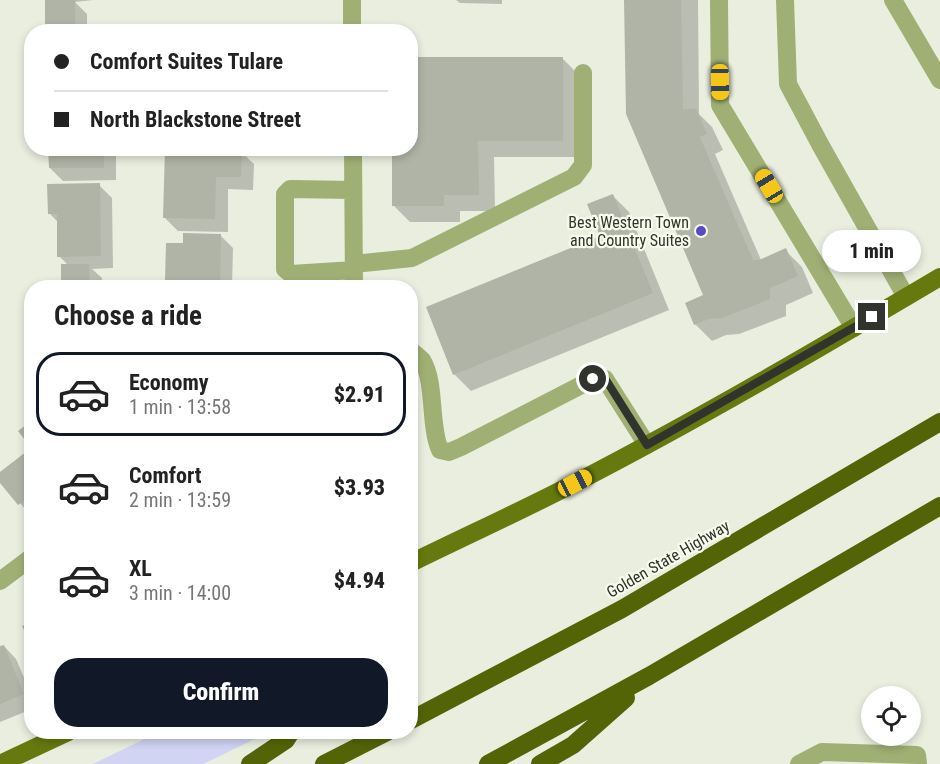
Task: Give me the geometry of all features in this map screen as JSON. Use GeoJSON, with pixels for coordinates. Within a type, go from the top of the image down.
{"type":"FeatureCollection","features":[{"type":"Feature","properties":{"kind":"highway","name":"Golden State Highway"},"geometry":{"type":"LineString","coordinates":[[418,716],[622,609],[940,422]]}},
{"type":"Feature","properties":{"kind":"highway"},"geometry":{"type":"LineString","coordinates":[[488,764],[649,676],[940,506]]}},
{"type":"Feature","properties":{"kind":"highway"},"geometry":{"type":"LineString","coordinates":[[540,764],[573,745],[649,676]]}},
{"type":"Feature","properties":{"kind":"highway"},"geometry":{"type":"LineString","coordinates":[[250,764],[268,754],[287,739]]}},
{"type":"Feature","properties":{"kind":"highway"},"geometry":{"type":"LineString","coordinates":[[324,764],[373,739]]}},
{"type":"Feature","properties":{"kind":"main road"},"geometry":{"type":"LineString","coordinates":[[418,560],[647,445],[940,277]]}},
{"type":"Feature","properties":{"kind":"main road"},"geometry":{"type":"LineString","coordinates":[[0,764],[53,739]]}},
{"type":"Feature","properties":{"kind":"street"},"geometry":{"type":"LineString","coordinates":[[352,0],[352,24]]}},
{"type":"Feature","properties":{"kind":"street"},"geometry":{"type":"LineString","coordinates":[[719,0],[720,105],[854,328]]}},
{"type":"Feature","properties":{"kind":"street"},"geometry":{"type":"LineString","coordinates":[[785,0],[788,84],[820,146],[906,297]]}},
{"type":"Feature","properties":{"kind":"street"},"geometry":{"type":"LineString","coordinates":[[893,0],[940,80]]}},
{"type":"Feature","properties":{"kind":"street"},"geometry":{"type":"LineString","coordinates":[[353,190],[290,189],[285,194],[285,269],[291,274],[354,274],[412,258],[574,177],[583,165],[583,73]]}},
{"type":"Feature","properties":{"kind":"street"},"geometry":{"type":"LineString","coordinates":[[353,156],[354,274]]}},
{"type":"Feature","properties":{"kind":"street"},"geometry":{"type":"LineString","coordinates":[[418,357],[422,360],[428,376],[436,440],[440,450],[449,452],[461,447],[593,379],[606,380],[647,445]]}},
{"type":"Feature","properties":{"kind":"street"},"geometry":{"type":"LineString","coordinates":[[0,581],[24,563]]}},
{"type":"Feature","properties":{"kind":"street"},"geometry":{"type":"LineString","coordinates":[[799,764],[822,752],[917,754],[918,764]]}},
{"type":"Feature","properties":{"kind":"shaded area"},"geometry":{"type":"Polygon","coordinates":[[[145,739],[255,739],[203,764],[93,764],[145,739]]]}},
{"type":"Feature","properties":{"kind":"building"},"geometry":{"type":"Polygon","coordinates":[[[45,0],[75,0],[75,24],[45,24],[45,0]]]}},
{"type":"Feature","properties":{"kind":"building"},"geometry":{"type":"Polygon","coordinates":[[[624,0],[681,0],[683,109],[696,109],[707,134],[700,137],[753,260],[759,260],[786,248],[798,276],[770,288],[770,299],[722,318],[709,319],[694,325],[685,303],[703,295],[626,114],[624,0]]]}},
{"type":"Feature","properties":{"kind":"building"},"geometry":{"type":"Polygon","coordinates":[[[418,57],[563,57],[563,141],[478,141],[479,195],[444,195],[444,206],[392,206],[392,156],[418,156],[418,57]]]}},
{"type":"Feature","properties":{"kind":"building"},"geometry":{"type":"Polygon","coordinates":[[[48,156],[104,156],[104,168],[49,168],[48,156]]]}},
{"type":"Feature","properties":{"kind":"building"},"geometry":{"type":"Polygon","coordinates":[[[165,156],[242,156],[241,177],[216,177],[215,219],[163,218],[165,156]]]}},
{"type":"Feature","properties":{"kind":"building"},"geometry":{"type":"Polygon","coordinates":[[[100,183],[101,256],[57,257],[57,214],[48,214],[47,184],[100,183]]]}},
{"type":"Feature","properties":{"kind":"building"},"geometry":{"type":"Polygon","coordinates":[[[613,194],[653,293],[453,375],[426,307],[600,236],[587,204],[613,194]]]}},
{"type":"Feature","properties":{"kind":"building"},"geometry":{"type":"Polygon","coordinates":[[[183,233],[221,234],[220,280],[165,280],[166,243],[183,243],[183,233]]]}},
{"type":"Feature","properties":{"kind":"building"},"geometry":{"type":"Polygon","coordinates":[[[61,264],[89,264],[90,280],[61,280],[61,264]]]}},
{"type":"Feature","properties":{"kind":"building"},"geometry":{"type":"Polygon","coordinates":[[[24,426],[24,439],[18,431],[24,426]]]}},
{"type":"Feature","properties":{"kind":"building"},"geometry":{"type":"Polygon","coordinates":[[[24,453],[24,501],[18,505],[0,483],[0,472],[24,453]]]}},
{"type":"Feature","properties":{"kind":"building"},"geometry":{"type":"Polygon","coordinates":[[[4,645],[24,694],[0,704],[0,646],[4,645]]]}},
{"type":"Feature","properties":{"kind":"place","name":"Best Western Town and Country Suites"},"geometry":{"type":"Point","coordinates":[701,231]}},
{"type":"Feature","properties":{"kind":"route"},"geometry":{"type":"LineString","coordinates":[[593,379],[606,380],[647,445],[872,317]]}}]}
